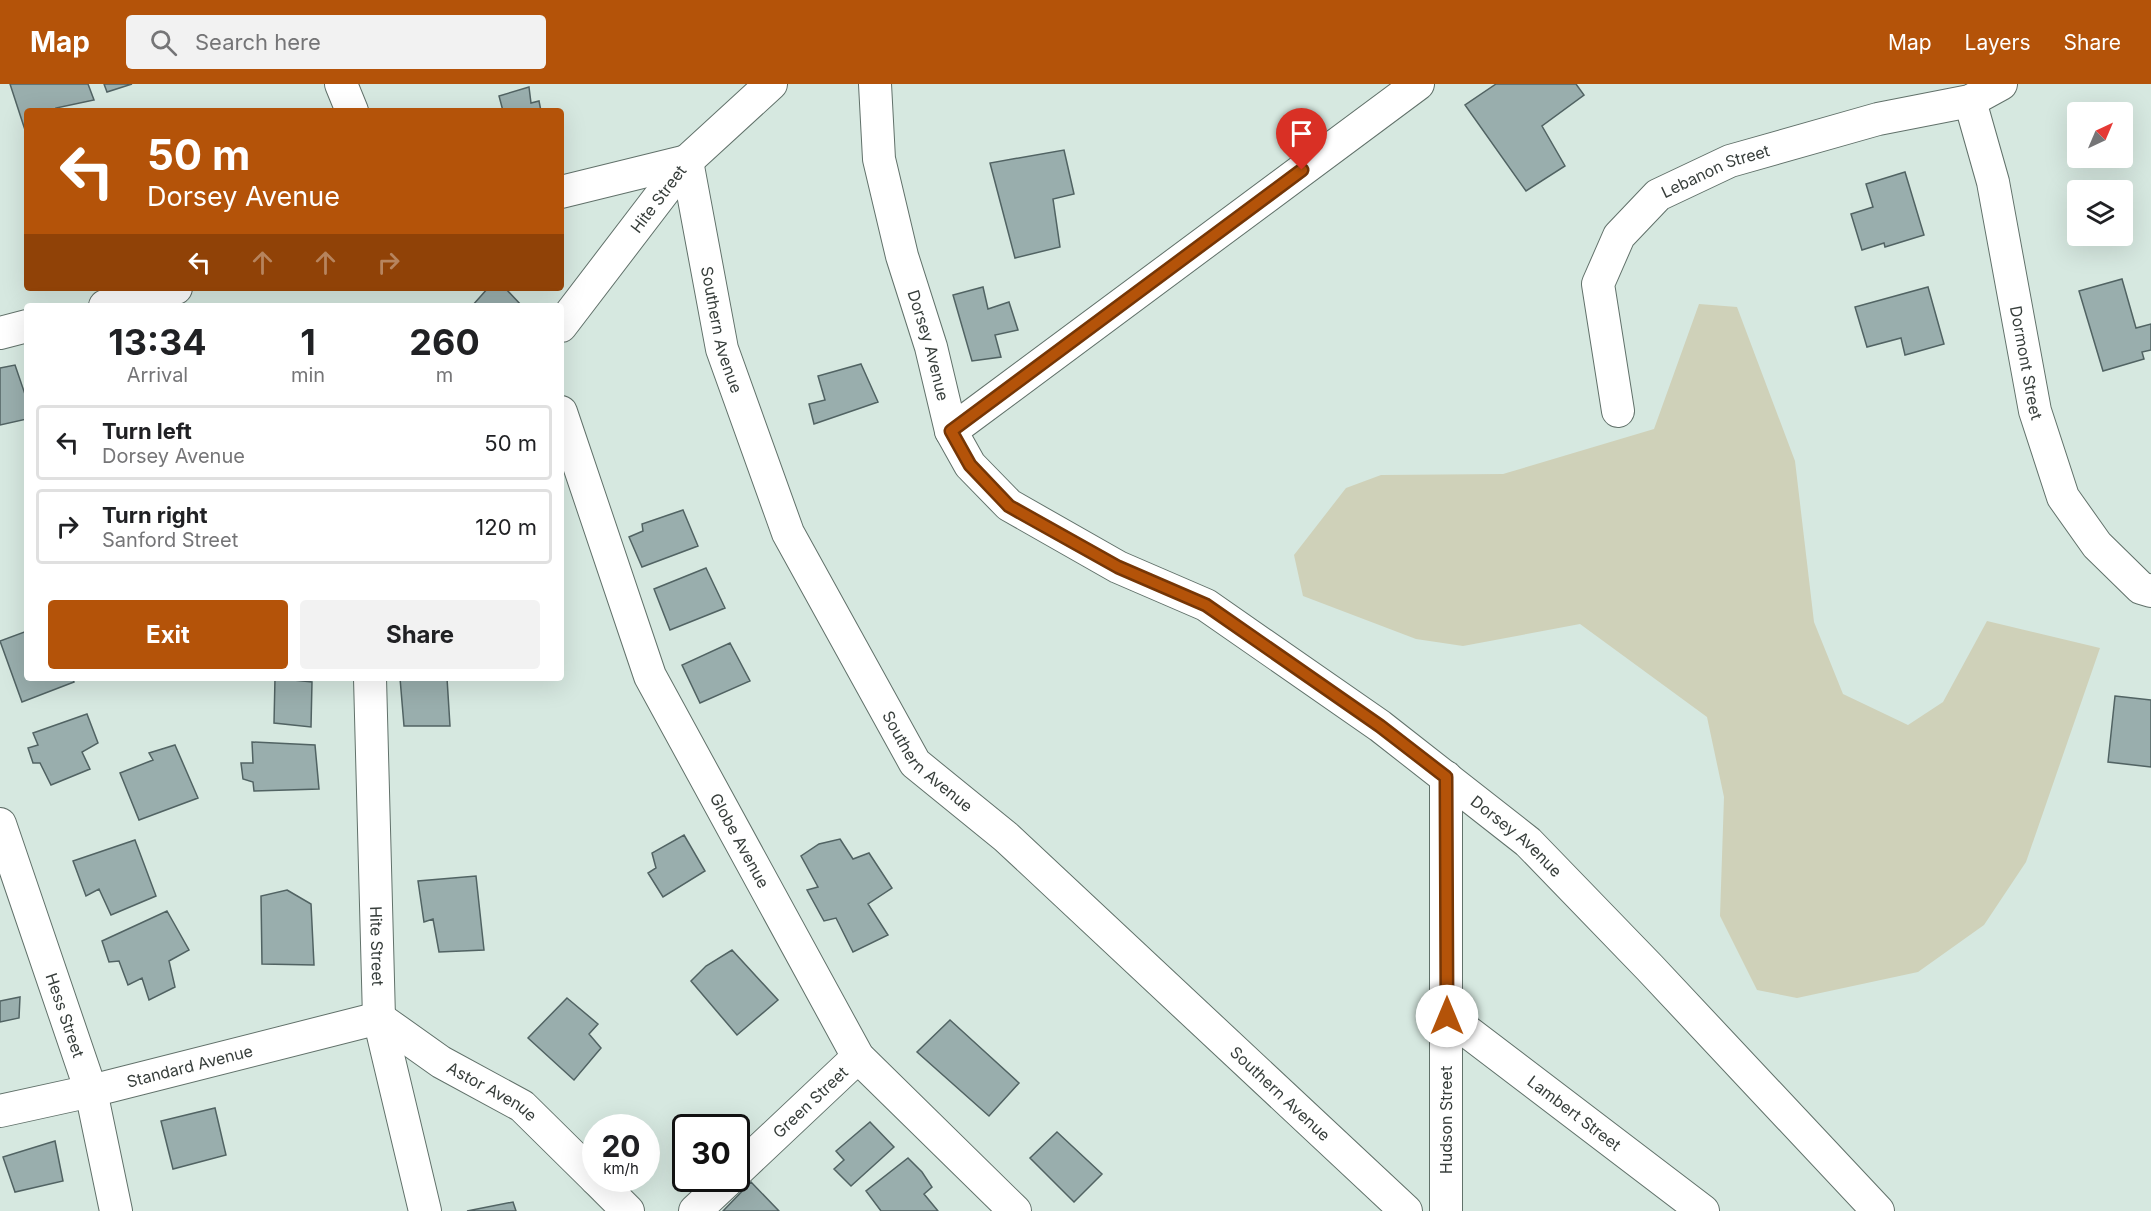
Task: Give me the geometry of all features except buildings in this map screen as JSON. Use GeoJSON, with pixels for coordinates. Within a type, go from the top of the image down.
{"type":"FeatureCollection","features":[{"type":"Feature","properties":{"kind":"street"},"geometry":{"type":"LineString","coordinates":[[341,84],[351,108]]}},
{"type":"Feature","properties":{"kind":"street","name":"Hite Street"},"geometry":{"type":"LineString","coordinates":[[564,322],[687,161],[771,84]]}},
{"type":"Feature","properties":{"kind":"street","name":"Dorsey Avenue"},"geometry":{"type":"LineString","coordinates":[[875,84],[879,159],[902,256],[931,347],[951,431],[970,465],[1009,506],[1118,567],[1206,605],[1380,726],[1528,842],[1650,968],[1878,1211]]}},
{"type":"Feature","properties":{"kind":"street"},"geometry":{"type":"LineString","coordinates":[[951,431],[1418,84]]}},
{"type":"Feature","properties":{"kind":"street","name":"Lebanon Street"},"geometry":{"type":"LineString","coordinates":[[1618,411],[1598,284],[1619,236],[1658,195],[1730,161],[1878,119],[1970,100],[2001,84]]}},
{"type":"Feature","properties":{"kind":"street","name":"Dormont Street"},"geometry":{"type":"LineString","coordinates":[[1970,100],[1993,182],[2035,411],[2063,496],[2097,545],[2141,588],[2151,591]]}},
{"type":"Feature","properties":{"kind":"street"},"geometry":{"type":"LineString","coordinates":[[564,191],[687,161]]}},
{"type":"Feature","properties":{"kind":"street","name":"Southern Avenue"},"geometry":{"type":"LineString","coordinates":[[687,161],[722,349],[788,533],[915,763],[1006,837],[1406,1211]]}},
{"type":"Feature","properties":{"kind":"street"},"geometry":{"type":"LineString","coordinates":[[117,303],[164,291]]}},
{"type":"Feature","properties":{"kind":"street"},"geometry":{"type":"LineString","coordinates":[[0,333],[24,327]]}},
{"type":"Feature","properties":{"kind":"street","name":"Globe Avenue"},"geometry":{"type":"LineString","coordinates":[[564,421],[650,676],[858,1057],[1015,1211]]}},
{"type":"Feature","properties":{"kind":"street","name":"Hite Street"},"geometry":{"type":"LineString","coordinates":[[370,681],[379,1018],[424,1211]]}},
{"type":"Feature","properties":{"kind":"street","name":"Hudson Street"},"geometry":{"type":"LineString","coordinates":[[1446,777],[1446,1211]]}},
{"type":"Feature","properties":{"kind":"street","name":"Hess Street"},"geometry":{"type":"LineString","coordinates":[[0,824],[91,1091],[116,1211]]}},
{"type":"Feature","properties":{"kind":"street","name":"Lambert Street"},"geometry":{"type":"LineString","coordinates":[[1447,1016],[1703,1211]]}},
{"type":"Feature","properties":{"kind":"street","name":"Standard Avenue"},"geometry":{"type":"LineString","coordinates":[[0,1111],[91,1091],[379,1018]]}},
{"type":"Feature","properties":{"kind":"street","name":"Astor Avenue"},"geometry":{"type":"LineString","coordinates":[[379,1018],[441,1062],[522,1106],[582,1165]]}},
{"type":"Feature","properties":{"kind":"street","name":"Green Street"},"geometry":{"type":"LineString","coordinates":[[750,1159],[858,1057]]}},
{"type":"Feature","properties":{"kind":"street","name":"Astor Avenue"},"geometry":{"type":"LineString","coordinates":[[609,1192],[628,1211]]}},
{"type":"Feature","properties":{"kind":"street"},"geometry":{"type":"LineString","coordinates":[[695,1211],[715,1192]]}},
{"type":"Feature","properties":{"kind":"green space"},"geometry":{"type":"Polygon","coordinates":[[[1699,304],[1737,307],[1795,461],[1814,622],[1843,694],[1908,725],[1943,702],[1987,621],[2100,648],[2026,862],[1984,925],[1918,972],[1797,998],[1757,990],[1720,916],[1724,797],[1707,717],[1580,624],[1463,646],[1416,639],[1303,596],[1294,555],[1346,488],[1381,475],[1503,474],[1654,429],[1699,304]]]}},
{"type":"Feature","properties":{"kind":"route"},"geometry":{"type":"LineString","coordinates":[[1302,170],[951,431],[970,465],[1009,506],[1118,567],[1206,605],[1380,726],[1446,777],[1447,1016]]}}]}
